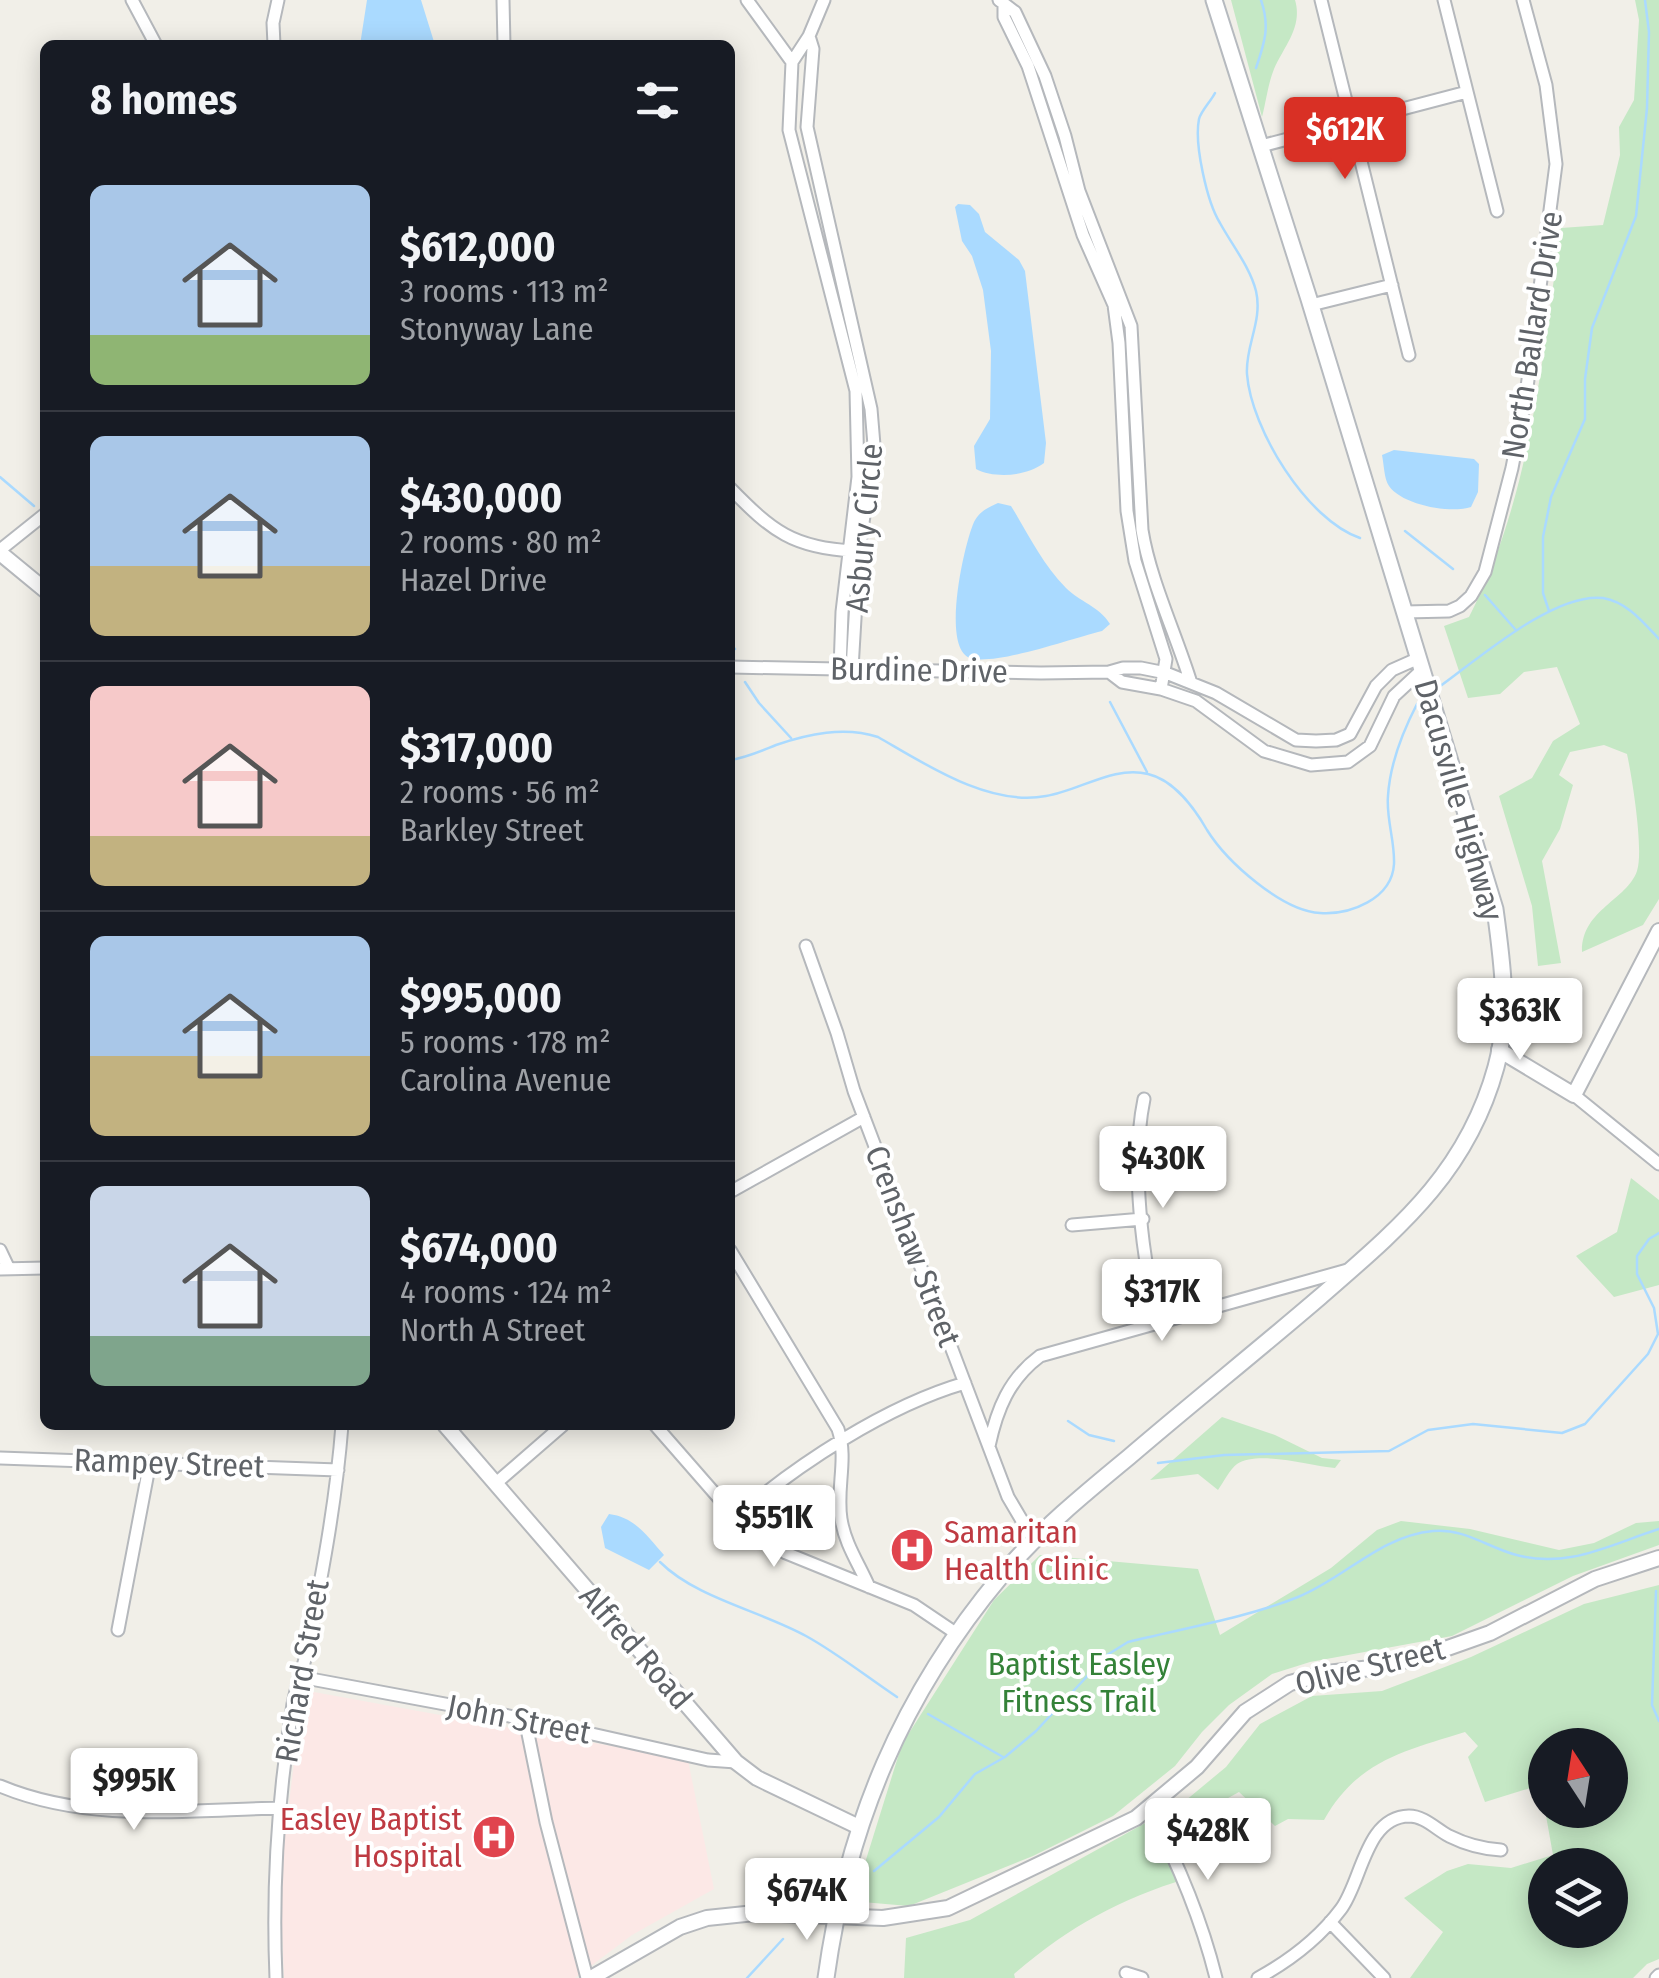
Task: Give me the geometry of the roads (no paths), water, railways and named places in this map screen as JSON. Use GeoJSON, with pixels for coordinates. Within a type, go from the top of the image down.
{"type":"FeatureCollection","features":[{"type":"Feature","properties":{"kind":"main road","name":"Dacusville Highway"},"geometry":{"type":"LineString","coordinates":[[826,1978],[834,1917],[859,1827],[885,1758],[957,1634],[1003,1574],[1082,1495],[1355,1268],[1429,1198],[1468,1139],[1488,1092],[1499,1050],[1503,969],[1495,909],[1214,0]]}},
{"type":"Feature","properties":{"kind":"street"},"geometry":{"type":"LineString","coordinates":[[132,0],[153,40]]}},
{"type":"Feature","properties":{"kind":"street"},"geometry":{"type":"LineString","coordinates":[[274,40],[278,0]]}},
{"type":"Feature","properties":{"kind":"street"},"geometry":{"type":"LineString","coordinates":[[503,0],[504,40]]}},
{"type":"Feature","properties":{"kind":"street"},"geometry":{"type":"LineString","coordinates":[[747,0],[792,62]]}},
{"type":"Feature","properties":{"kind":"street","name":"Asbury Circle"},"geometry":{"type":"LineString","coordinates":[[824,0],[792,62],[790,130],[861,389],[854,551],[842,612],[846,669]]}},
{"type":"Feature","properties":{"kind":"street"},"geometry":{"type":"LineString","coordinates":[[1321,0],[1409,354]]}},
{"type":"Feature","properties":{"kind":"street"},"geometry":{"type":"LineString","coordinates":[[1444,0],[1497,212]]}},
{"type":"Feature","properties":{"kind":"street","name":"North Ballard Drive"},"geometry":{"type":"LineString","coordinates":[[1405,612],[1449,611],[1460,606],[1485,572],[1526,396],[1556,164],[1546,85],[1522,0]]}},
{"type":"Feature","properties":{"kind":"street"},"geometry":{"type":"LineString","coordinates":[[1002,3],[1016,12],[1094,245],[1131,326],[1121,399],[1126,506],[1166,659],[1161,689]]}},
{"type":"Feature","properties":{"kind":"street","name":"Asbury Circle"},"geometry":{"type":"LineString","coordinates":[[808,36],[813,50],[807,127],[847,334]]}},
{"type":"Feature","properties":{"kind":"street"},"geometry":{"type":"LineString","coordinates":[[1261,146],[1467,92]]}},
{"type":"Feature","properties":{"kind":"street"},"geometry":{"type":"LineString","coordinates":[[804,185],[817,182]]}},
{"type":"Feature","properties":{"kind":"street"},"geometry":{"type":"LineString","coordinates":[[1311,306],[1392,286]]}},
{"type":"Feature","properties":{"kind":"street"},"geometry":{"type":"LineString","coordinates":[[1126,347],[1137,400],[1141,560],[1159,584],[1191,683]]}},
{"type":"Feature","properties":{"kind":"street"},"geometry":{"type":"LineString","coordinates":[[1121,399],[1137,400]]}},
{"type":"Feature","properties":{"kind":"street"},"geometry":{"type":"LineString","coordinates":[[735,494],[750,510],[791,540],[823,549],[854,551]]}},
{"type":"Feature","properties":{"kind":"street"},"geometry":{"type":"LineString","coordinates":[[1126,506],[1141,506]]}},
{"type":"Feature","properties":{"kind":"street"},"geometry":{"type":"LineString","coordinates":[[40,518],[0,552],[40,586]]}},
{"type":"Feature","properties":{"kind":"street","name":"Burdine Drive"},"geometry":{"type":"LineString","coordinates":[[735,667],[1109,672],[1123,668],[1166,672],[1216,693],[1296,740],[1336,740],[1350,734],[1376,686],[1392,670],[1420,664]]}},
{"type":"Feature","properties":{"kind":"street","name":"Burdine Drive"},"geometry":{"type":"LineString","coordinates":[[1109,672],[1122,682],[1196,701],[1264,751],[1311,765],[1348,762],[1370,746],[1394,696],[1420,664]]}},
{"type":"Feature","properties":{"kind":"street"},"geometry":{"type":"LineString","coordinates":[[1574,1095],[1659,931]]}},
{"type":"Feature","properties":{"kind":"street","name":"Crenshaw Street"},"geometry":{"type":"LineString","coordinates":[[806,946],[864,1118],[1008,1497],[1034,1541]]}},
{"type":"Feature","properties":{"kind":"street"},"geometry":{"type":"LineString","coordinates":[[1499,1050],[1574,1095],[1659,1164]]}},
{"type":"Feature","properties":{"kind":"street"},"geometry":{"type":"LineString","coordinates":[[1144,1099],[1139,1160],[1143,1219],[1148,1271],[1160,1323]]}},
{"type":"Feature","properties":{"kind":"street"},"geometry":{"type":"LineString","coordinates":[[735,1189],[864,1118]]}},
{"type":"Feature","properties":{"kind":"street"},"geometry":{"type":"LineString","coordinates":[[1072,1226],[1143,1219]]}},
{"type":"Feature","properties":{"kind":"street"},"geometry":{"type":"LineString","coordinates":[[0,1250],[4,1269],[40,1268]]}},
{"type":"Feature","properties":{"kind":"street"},"geometry":{"type":"LineString","coordinates":[[735,1258],[785,1336],[843,1442],[840,1516],[846,1541],[869,1587]]}},
{"type":"Feature","properties":{"kind":"street"},"geometry":{"type":"LineString","coordinates":[[989,1446],[1006,1392],[1022,1369],[1040,1356],[1355,1268]]}},
{"type":"Feature","properties":{"kind":"street"},"geometry":{"type":"LineString","coordinates":[[736,1517],[790,1474],[916,1399],[965,1383]]}},
{"type":"Feature","properties":{"kind":"street","name":"Richard Street"},"geometry":{"type":"LineString","coordinates":[[276,1978],[275,1869],[280,1808],[294,1699],[338,1470],[342,1430]]}},
{"type":"Feature","properties":{"kind":"street","name":"Alfred Road"},"geometry":{"type":"LineString","coordinates":[[449,1430],[736,1762],[757,1778],[859,1827]]}},
{"type":"Feature","properties":{"kind":"street"},"geometry":{"type":"LineString","coordinates":[[495,1484],[557,1430]]}},
{"type":"Feature","properties":{"kind":"street"},"geometry":{"type":"LineString","coordinates":[[659,1430],[755,1534],[786,1553],[914,1605],[957,1634]]}},
{"type":"Feature","properties":{"kind":"street","name":"Rampey Street"},"geometry":{"type":"LineString","coordinates":[[0,1458],[338,1470]]}},
{"type":"Feature","properties":{"kind":"street"},"geometry":{"type":"LineString","coordinates":[[118,1630],[150,1462]]}},
{"type":"Feature","properties":{"kind":"street","name":"Olive Street"},"geometry":{"type":"LineString","coordinates":[[589,1978],[680,1926],[707,1918],[755,1912],[883,1918],[948,1908],[1136,1818],[1197,1766],[1245,1712],[1290,1683],[1425,1656],[1490,1633],[1596,1579],[1659,1558]]}},
{"type":"Feature","properties":{"kind":"street","name":"John Street"},"geometry":{"type":"LineString","coordinates":[[300,1678],[525,1719],[708,1760],[736,1762]]}},
{"type":"Feature","properties":{"kind":"street"},"geometry":{"type":"LineString","coordinates":[[525,1719],[546,1822],[589,1978]]}},
{"type":"Feature","properties":{"kind":"street"},"geometry":{"type":"LineString","coordinates":[[0,1786],[86,1808],[135,1812],[280,1808]]}},
{"type":"Feature","properties":{"kind":"street"},"geometry":{"type":"LineString","coordinates":[[1149,1808],[1187,1885],[1216,1978]]}},
{"type":"Feature","properties":{"kind":"street"},"geometry":{"type":"LineString","coordinates":[[1258,1978],[1294,1956],[1330,1922],[1354,1889],[1380,1827],[1397,1816],[1416,1816],[1457,1839],[1501,1850]]}},
{"type":"Feature","properties":{"kind":"street"},"geometry":{"type":"LineString","coordinates":[[1330,1922],[1384,1978]]}},
{"type":"Feature","properties":{"kind":"street"},"geometry":{"type":"LineString","coordinates":[[1126,1973],[1142,1978]]}},
{"type":"Feature","properties":{"kind":"water"},"geometry":{"type":"Polygon","coordinates":[[[367,0],[421,0],[433,40],[361,40],[367,0]]]}},
{"type":"Feature","properties":{"kind":"water"},"geometry":{"type":"Polygon","coordinates":[[[970,205],[979,214],[985,232],[1019,260],[1025,271],[1046,443],[1044,463],[1020,473],[1001,475],[976,469],[974,446],[990,419],[991,351],[983,290],[972,256],[962,241],[955,207],[970,205]]]}},
{"type":"Feature","properties":{"kind":"water"},"geometry":{"type":"Polygon","coordinates":[[[1394,450],[1474,459],[1479,464],[1478,492],[1471,507],[1427,506],[1395,493],[1387,483],[1382,455],[1394,450]]]}},
{"type":"Feature","properties":{"kind":"water"},"geometry":{"type":"Polygon","coordinates":[[[998,503],[1011,506],[1042,558],[1066,588],[1106,618],[1110,624],[1102,631],[1002,657],[973,659],[963,653],[957,639],[956,619],[965,552],[976,518],[998,503]]]}},
{"type":"Feature","properties":{"kind":"water"},"geometry":{"type":"Polygon","coordinates":[[[609,1514],[634,1524],[664,1555],[649,1570],[605,1548],[601,1527],[609,1514]]]}},
{"type":"Feature","properties":{"kind":"waterway"},"geometry":{"type":"LineString","coordinates":[[1256,68],[1265,34],[1261,0]]}},
{"type":"Feature","properties":{"kind":"waterway"},"geometry":{"type":"LineString","coordinates":[[1549,611],[1543,593],[1543,537],[1551,497],[1585,419],[1585,379],[1592,328],[1636,216],[1647,108],[1649,32],[1645,0]]}},
{"type":"Feature","properties":{"kind":"waterway"},"geometry":{"type":"LineString","coordinates":[[1215,93],[1199,119],[1200,157],[1215,214],[1256,291],[1257,313],[1247,364],[1251,396],[1271,445],[1302,493],[1340,528],[1360,538]]}},
{"type":"Feature","properties":{"kind":"waterway"},"geometry":{"type":"LineString","coordinates":[[0,477],[34,506]]}},
{"type":"Feature","properties":{"kind":"waterway"},"geometry":{"type":"LineString","coordinates":[[1405,531],[1453,569]]}},
{"type":"Feature","properties":{"kind":"waterway"},"geometry":{"type":"LineString","coordinates":[[1485,595],[1515,629]]}},
{"type":"Feature","properties":{"kind":"waterway"},"geometry":{"type":"LineString","coordinates":[[1439,687],[1517,630],[1583,599],[1603,598],[1620,604],[1659,639]]}},
{"type":"Feature","properties":{"kind":"waterway"},"geometry":{"type":"LineString","coordinates":[[745,682],[791,738]]}},
{"type":"Feature","properties":{"kind":"waterway"},"geometry":{"type":"LineString","coordinates":[[1110,702],[1147,772]]}},
{"type":"Feature","properties":{"kind":"waterway"},"geometry":{"type":"LineString","coordinates":[[735,759],[801,738],[852,732],[878,737],[958,781],[1002,795],[1046,796],[1122,773],[1148,774],[1183,796],[1216,843],[1257,883],[1289,904],[1332,913],[1368,902],[1386,887],[1391,876],[1394,855],[1388,813],[1389,784],[1398,748],[1417,704]]}},
{"type":"Feature","properties":{"kind":"waterway"},"geometry":{"type":"LineString","coordinates":[[1158,1463],[1224,1455],[1389,1451],[1428,1430],[1473,1424],[1562,1433],[1585,1424],[1648,1354],[1658,1334],[1654,1308],[1637,1274],[1637,1256],[1649,1239],[1659,1233]]}},
{"type":"Feature","properties":{"kind":"waterway"},"geometry":{"type":"LineString","coordinates":[[1068,1421],[1089,1435],[1114,1441]]}},
{"type":"Feature","properties":{"kind":"waterway"},"geometry":{"type":"LineString","coordinates":[[874,1871],[939,1817],[975,1774],[1005,1757],[1036,1731],[1107,1655],[1128,1642],[1236,1617],[1298,1597],[1379,1549],[1414,1534],[1454,1532],[1513,1554],[1551,1559],[1587,1554],[1659,1529]]}},
{"type":"Feature","properties":{"kind":"waterway"},"geometry":{"type":"LineString","coordinates":[[660,1562],[710,1595],[806,1636],[897,1697]]}},
{"type":"Feature","properties":{"kind":"waterway"},"geometry":{"type":"LineString","coordinates":[[1656,1591],[1652,1705],[1659,1721]]}},
{"type":"Feature","properties":{"kind":"waterway"},"geometry":{"type":"LineString","coordinates":[[928,1714],[1003,1757]]}},
{"type":"Feature","properties":{"kind":"waterway"},"geometry":{"type":"LineString","coordinates":[[747,1978],[783,1939]]}},
{"type":"Feature","properties":{"kind":"place","name":"Samaritan Health Clinic"},"geometry":{"type":"Point","coordinates":[912,1550]}},
{"type":"Feature","properties":{"kind":"place","name":"Easley Baptist Hospital"},"geometry":{"type":"Point","coordinates":[494,1837]}},
{"type":"Feature","properties":{"kind":"park label","name":"Baptist Easley Fitness Trail"},"geometry":{"type":"Point","coordinates":[1079,1682]}}]}
